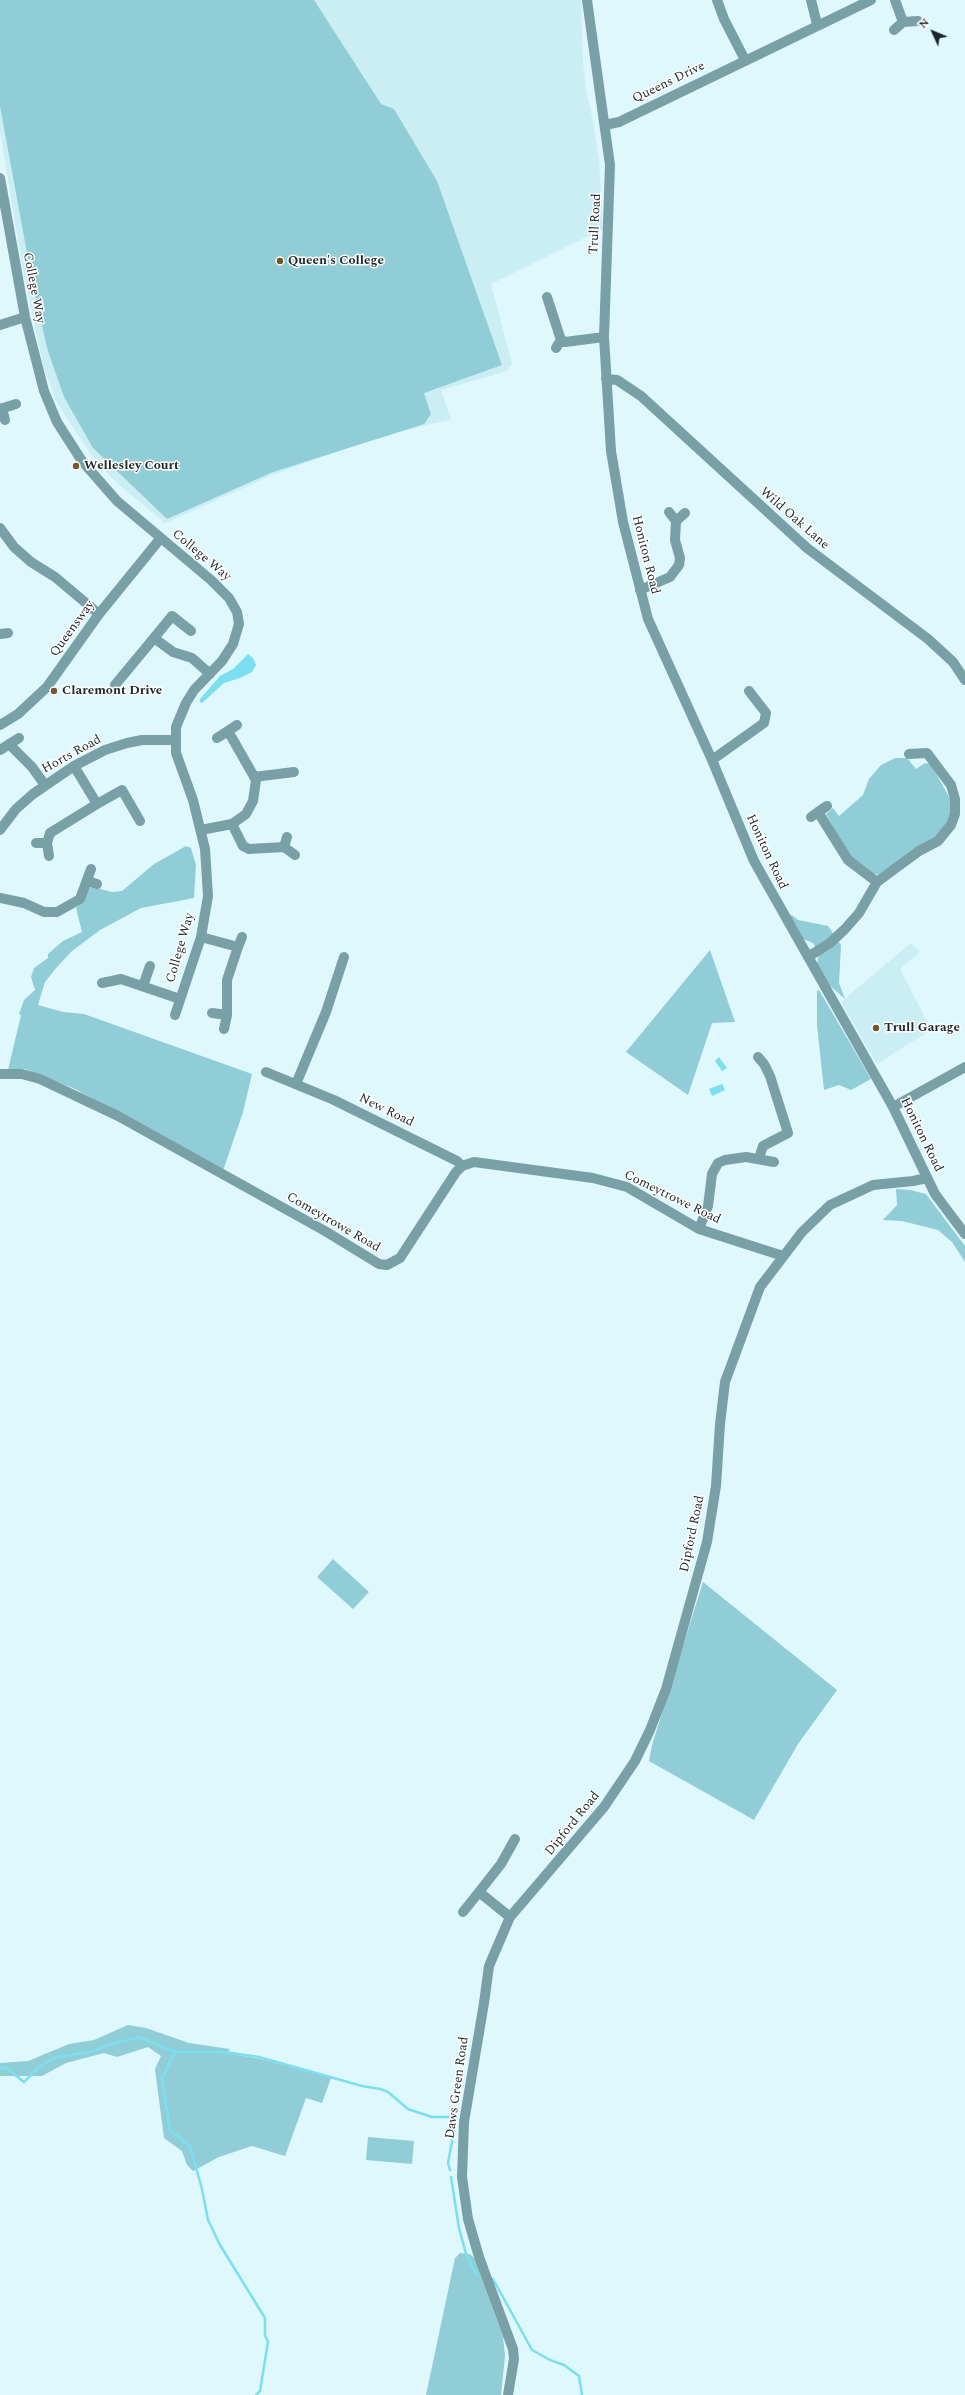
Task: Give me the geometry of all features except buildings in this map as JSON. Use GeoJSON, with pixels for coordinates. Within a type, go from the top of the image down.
{"type":"FeatureCollection","features":[{"type":"Feature","properties":{"kind":"street","name":"Trull Road"},"geometry":{"type":"LineString","coordinates":[[587,0],[611,188],[604,337],[611,451]]}},
{"type":"Feature","properties":{"kind":"street"},"geometry":{"type":"LineString","coordinates":[[717,0],[724,19],[737,41],[745,60]]}},
{"type":"Feature","properties":{"kind":"street"},"geometry":{"type":"LineString","coordinates":[[811,0],[817,24]]}},
{"type":"Feature","properties":{"kind":"street","name":"Queens Drive"},"geometry":{"type":"LineString","coordinates":[[604,125],[619,122],[817,24],[870,0]]}},
{"type":"Feature","properties":{"kind":"street"},"geometry":{"type":"LineString","coordinates":[[895,0],[903,22]]}},
{"type":"Feature","properties":{"kind":"street"},"geometry":{"type":"LineString","coordinates":[[894,30],[903,22],[918,21]]}},
{"type":"Feature","properties":{"kind":"street","name":"College Way"},"geometry":{"type":"LineString","coordinates":[[0,178],[25,317],[44,391],[57,422],[82,462],[117,501],[160,539],[221,589],[237,612],[239,624],[233,644],[186,702],[176,727],[176,753],[202,830],[205,849],[208,896],[201,936],[174,1015]]}},
{"type":"Feature","properties":{"kind":"street"},"geometry":{"type":"LineString","coordinates":[[547,297],[558,344],[604,337]]}},
{"type":"Feature","properties":{"kind":"street"},"geometry":{"type":"LineString","coordinates":[[0,325],[25,317]]}},
{"type":"Feature","properties":{"kind":"street","name":"Wild Oak Lane"},"geometry":{"type":"LineString","coordinates":[[606,379],[617,380],[641,396],[807,548],[928,639],[953,662],[965,680]]}},
{"type":"Feature","properties":{"kind":"street"},"geometry":{"type":"LineString","coordinates":[[5,420],[1,408],[16,404]]}},
{"type":"Feature","properties":{"kind":"street","name":"Honiton Road"},"geometry":{"type":"LineString","coordinates":[[611,451],[623,522],[640,590],[660,647],[712,760],[754,861],[894,1107],[935,1194],[965,1234]]}},
{"type":"Feature","properties":{"kind":"street"},"geometry":{"type":"LineString","coordinates":[[640,590],[670,577],[679,565],[680,558],[675,540],[676,521],[669,512]]}},
{"type":"Feature","properties":{"kind":"street"},"geometry":{"type":"LineString","coordinates":[[676,521],[685,513]]}},
{"type":"Feature","properties":{"kind":"street"},"geometry":{"type":"LineString","coordinates":[[0,528],[14,547],[31,562],[55,577],[99,614]]}},
{"type":"Feature","properties":{"kind":"street","name":"Queensway"},"geometry":{"type":"LineString","coordinates":[[0,725],[18,714],[47,687],[99,614],[160,539]]}},
{"type":"Feature","properties":{"kind":"street"},"geometry":{"type":"LineString","coordinates":[[115,685],[154,638],[169,613],[191,631]]}},
{"type":"Feature","properties":{"kind":"street"},"geometry":{"type":"LineString","coordinates":[[154,638],[172,652],[192,658],[210,674]]}},
{"type":"Feature","properties":{"kind":"street"},"geometry":{"type":"LineString","coordinates":[[712,760],[764,723],[766,713],[750,692]]}},
{"type":"Feature","properties":{"kind":"street"},"geometry":{"type":"LineString","coordinates":[[217,738],[237,725]]}},
{"type":"Feature","properties":{"kind":"street"},"geometry":{"type":"LineString","coordinates":[[202,830],[232,824],[240,820],[250,808],[256,791],[254,777],[228,731]]}},
{"type":"Feature","properties":{"kind":"street"},"geometry":{"type":"LineString","coordinates":[[0,750],[20,738]]}},
{"type":"Feature","properties":{"kind":"street","name":"Horts Road"},"geometry":{"type":"LineString","coordinates":[[0,830],[16,809],[45,784],[74,766],[105,750],[142,740],[175,740]]}},
{"type":"Feature","properties":{"kind":"street"},"geometry":{"type":"LineString","coordinates":[[10,744],[32,767],[45,784]]}},
{"type":"Feature","properties":{"kind":"street"},"geometry":{"type":"LineString","coordinates":[[808,957],[830,943],[846,929],[863,908],[877,882],[919,852],[938,841],[951,825],[955,814],[955,799],[951,785],[927,753],[909,754]]}},
{"type":"Feature","properties":{"kind":"street"},"geometry":{"type":"LineString","coordinates":[[74,766],[97,804]]}},
{"type":"Feature","properties":{"kind":"street"},"geometry":{"type":"LineString","coordinates":[[254,777],[294,772]]}},
{"type":"Feature","properties":{"kind":"street"},"geometry":{"type":"LineString","coordinates":[[49,856],[47,843],[50,833],[97,804],[120,786],[140,821]]}},
{"type":"Feature","properties":{"kind":"street"},"geometry":{"type":"LineString","coordinates":[[827,806],[815,814],[848,860],[877,882]]}},
{"type":"Feature","properties":{"kind":"street"},"geometry":{"type":"LineString","coordinates":[[232,824],[243,846],[249,849],[284,847],[295,855]]}},
{"type":"Feature","properties":{"kind":"street"},"geometry":{"type":"LineString","coordinates":[[284,847],[287,837]]}},
{"type":"Feature","properties":{"kind":"street"},"geometry":{"type":"LineString","coordinates":[[36,843],[47,843]]}},
{"type":"Feature","properties":{"kind":"street"},"geometry":{"type":"LineString","coordinates":[[0,898],[24,903],[34,914],[56,912],[76,903],[92,883],[91,869]]}},
{"type":"Feature","properties":{"kind":"street"},"geometry":{"type":"LineString","coordinates":[[201,936],[238,947]]}},
{"type":"Feature","properties":{"kind":"street"},"geometry":{"type":"LineString","coordinates":[[224,1029],[227,1015],[227,980],[242,937]]}},
{"type":"Feature","properties":{"kind":"street"},"geometry":{"type":"LineString","coordinates":[[296,1084],[326,1012],[344,957]]}},
{"type":"Feature","properties":{"kind":"street"},"geometry":{"type":"LineString","coordinates":[[144,986],[150,966]]}},
{"type":"Feature","properties":{"kind":"street"},"geometry":{"type":"LineString","coordinates":[[102,983],[116,974],[180,999]]}},
{"type":"Feature","properties":{"kind":"street"},"geometry":{"type":"LineString","coordinates":[[212,1013],[227,1015]]}},
{"type":"Feature","properties":{"kind":"street"},"geometry":{"type":"LineString","coordinates":[[758,1057],[764,1064],[770,1076],[792,1131],[763,1146],[759,1158]]}},
{"type":"Feature","properties":{"kind":"street"},"geometry":{"type":"LineString","coordinates":[[894,1107],[965,1067]]}},
{"type":"Feature","properties":{"kind":"street","name":"New Road"},"geometry":{"type":"LineString","coordinates":[[266,1072],[334,1100],[457,1161],[462,1166]]}},
{"type":"Feature","properties":{"kind":"street","name":"Comeytrowe Road"},"geometry":{"type":"LineString","coordinates":[[0,1074],[22,1074],[40,1079],[118,1116],[325,1231],[380,1264],[394,1263],[404,1254],[456,1172],[462,1166],[474,1162],[483,1162],[520,1170],[593,1178],[627,1187],[699,1229],[783,1256]]}},
{"type":"Feature","properties":{"kind":"street"},"geometry":{"type":"LineString","coordinates":[[699,1229],[708,1206],[712,1174],[718,1163],[725,1160],[746,1157],[759,1158],[774,1162]]}},
{"type":"Feature","properties":{"kind":"street","name":"Dipford Road"},"geometry":{"type":"LineString","coordinates":[[496,1946],[510,1917],[604,1807],[636,1761],[650,1730],[666,1689],[708,1542],[716,1486],[720,1424],[725,1382],[753,1302],[763,1282],[818,1215],[841,1198],[873,1185],[927,1178]]}},
{"type":"Feature","properties":{"kind":"street"},"geometry":{"type":"LineString","coordinates":[[463,1912],[501,1864],[515,1839]]}},
{"type":"Feature","properties":{"kind":"street"},"geometry":{"type":"LineString","coordinates":[[479,1892],[510,1917]]}},
{"type":"Feature","properties":{"kind":"street","name":"Daws Green Road"},"geometry":{"type":"LineString","coordinates":[[496,1946],[489,1966],[464,2122],[462,2177],[468,2219],[478,2257],[513,2349],[514,2359],[508,2395]]}},
{"type":"Feature","properties":{"kind":"shaded area","name":"Queen's College"},"geometry":{"type":"Polygon","coordinates":[[[0,0],[581,0],[583,63],[586,90],[593,121],[599,160],[603,229],[491,284],[512,364],[507,371],[441,390],[451,420],[430,424],[355,445],[275,474],[165,523],[118,484],[94,459],[57,403],[44,369],[22,264],[0,131],[0,0]]]}},
{"type":"Feature","properties":{"kind":"shaded area","name":"Queen's College"},"geometry":{"type":"Polygon","coordinates":[[[0,0],[314,0],[381,104],[394,109],[437,181],[502,365],[424,393],[431,414],[424,424],[273,472],[167,519],[93,448],[64,397],[47,348],[33,286],[0,106],[0,0]]]}},
{"type":"Feature","properties":{"kind":"shaded area"},"geometry":{"type":"Polygon","coordinates":[[[248,654],[253,658],[256,665],[252,672],[224,683],[202,703],[200,702],[200,699],[220,676],[233,669],[248,654]]]}},
{"type":"Feature","properties":{"kind":"shaded area"},"geometry":{"type":"Polygon","coordinates":[[[895,758],[907,758],[916,769],[925,763],[931,764],[950,799],[950,818],[943,832],[879,875],[871,873],[849,856],[826,814],[833,808],[839,816],[863,795],[869,779],[881,765],[895,758]]]}},
{"type":"Feature","properties":{"kind":"shaded area"},"geometry":{"type":"Polygon","coordinates":[[[186,846],[191,848],[196,865],[194,898],[141,908],[100,930],[72,951],[57,967],[45,982],[38,1005],[63,1012],[84,1014],[252,1074],[243,1112],[223,1171],[75,1089],[25,1069],[8,1070],[21,1015],[19,1014],[24,1000],[35,990],[31,977],[34,968],[48,958],[48,954],[63,941],[82,932],[76,908],[82,902],[89,888],[93,887],[112,892],[122,891],[154,864],[186,846]]]}},
{"type":"Feature","properties":{"kind":"shaded area"},"geometry":{"type":"Polygon","coordinates":[[[792,915],[798,920],[828,926],[841,945],[839,983],[845,999],[828,984],[817,965],[819,953],[813,943],[803,939],[789,916],[792,915]]]}},
{"type":"Feature","properties":{"kind":"shaded area"},"geometry":{"type":"Polygon","coordinates":[[[911,943],[920,952],[900,969],[930,1027],[929,1031],[877,1064],[841,1002],[911,943]]]}},
{"type":"Feature","properties":{"kind":"shaded area"},"geometry":{"type":"Polygon","coordinates":[[[710,950],[735,1022],[712,1023],[688,1095],[626,1052],[710,950]]]}},
{"type":"Feature","properties":{"kind":"shaded area"},"geometry":{"type":"Polygon","coordinates":[[[819,990],[871,1079],[851,1090],[839,1085],[824,1090],[817,1025],[817,991],[819,990]]]}},
{"type":"Feature","properties":{"kind":"shaded area"},"geometry":{"type":"Polygon","coordinates":[[[719,1057],[727,1068],[722,1071],[715,1061],[719,1057]]]}},
{"type":"Feature","properties":{"kind":"shaded area"},"geometry":{"type":"Polygon","coordinates":[[[722,1084],[725,1090],[712,1096],[709,1089],[722,1084]]]}},
{"type":"Feature","properties":{"kind":"shaded area"},"geometry":{"type":"Polygon","coordinates":[[[896,1189],[910,1190],[926,1194],[965,1246],[965,1262],[952,1242],[938,1230],[902,1221],[883,1220],[897,1205],[896,1189]]]}},
{"type":"Feature","properties":{"kind":"shaded area"},"geometry":{"type":"Polygon","coordinates":[[[333,1559],[369,1592],[353,1609],[317,1577],[333,1559]]]}},
{"type":"Feature","properties":{"kind":"shaded area"},"geometry":{"type":"Polygon","coordinates":[[[703,1582],[837,1690],[798,1744],[754,1820],[649,1761],[652,1745],[703,1582]]]}},
{"type":"Feature","properties":{"kind":"shaded area"},"geometry":{"type":"Polygon","coordinates":[[[128,2025],[146,2028],[189,2043],[230,2049],[227,2053],[261,2059],[331,2078],[322,2103],[306,2098],[285,2156],[252,2146],[219,2157],[193,2171],[187,2165],[182,2151],[164,2138],[155,2069],[161,2056],[148,2047],[117,2057],[104,2053],[66,2063],[42,2076],[0,2076],[0,2063],[28,2061],[69,2044],[94,2040],[128,2025]]]}},
{"type":"Feature","properties":{"kind":"shaded area"},"geometry":{"type":"Polygon","coordinates":[[[368,2137],[414,2141],[412,2164],[366,2160],[368,2137]]]}},
{"type":"Feature","properties":{"kind":"shaded area"},"geometry":{"type":"Polygon","coordinates":[[[460,2253],[470,2254],[474,2258],[503,2337],[505,2356],[501,2395],[426,2395],[455,2258],[460,2253]]]}},
{"type":"Feature","properties":{"kind":"waterway"},"geometry":{"type":"LineString","coordinates":[[0,2068],[5,2067],[24,2082],[39,2067],[54,2058],[93,2051],[108,2045],[139,2037],[175,2052],[162,2078],[170,2130],[190,2146],[202,2189],[208,2220],[220,2245],[265,2318],[265,2335],[268,2342],[260,2391],[256,2395]]}},
{"type":"Feature","properties":{"kind":"waterway"},"geometry":{"type":"LineString","coordinates":[[175,2052],[225,2052],[259,2057],[362,2086],[380,2089],[388,2092],[408,2109],[432,2117],[450,2117],[453,2122]]}},
{"type":"Feature","properties":{"kind":"waterway"},"geometry":{"type":"LineString","coordinates":[[450,2170],[448,2163],[454,2131]]}},
{"type":"Feature","properties":{"kind":"waterway"},"geometry":{"type":"LineString","coordinates":[[451,2177],[459,2228],[466,2254],[477,2276]]}},
{"type":"Feature","properties":{"kind":"waterway"},"geometry":{"type":"LineString","coordinates":[[493,2279],[532,2350],[550,2360],[564,2365],[579,2376],[582,2395]]}},
{"type":"Feature","properties":{"kind":"place","name":"Queen's College"},"geometry":{"type":"Point","coordinates":[280,261]}},
{"type":"Feature","properties":{"kind":"place","name":"Wellesley Court"},"geometry":{"type":"Point","coordinates":[76,466]}},
{"type":"Feature","properties":{"kind":"place","name":"Claremont Drive"},"geometry":{"type":"Point","coordinates":[54,691]}},
{"type":"Feature","properties":{"kind":"place","name":"Trull Garage"},"geometry":{"type":"Point","coordinates":[876,1028]}}]}
